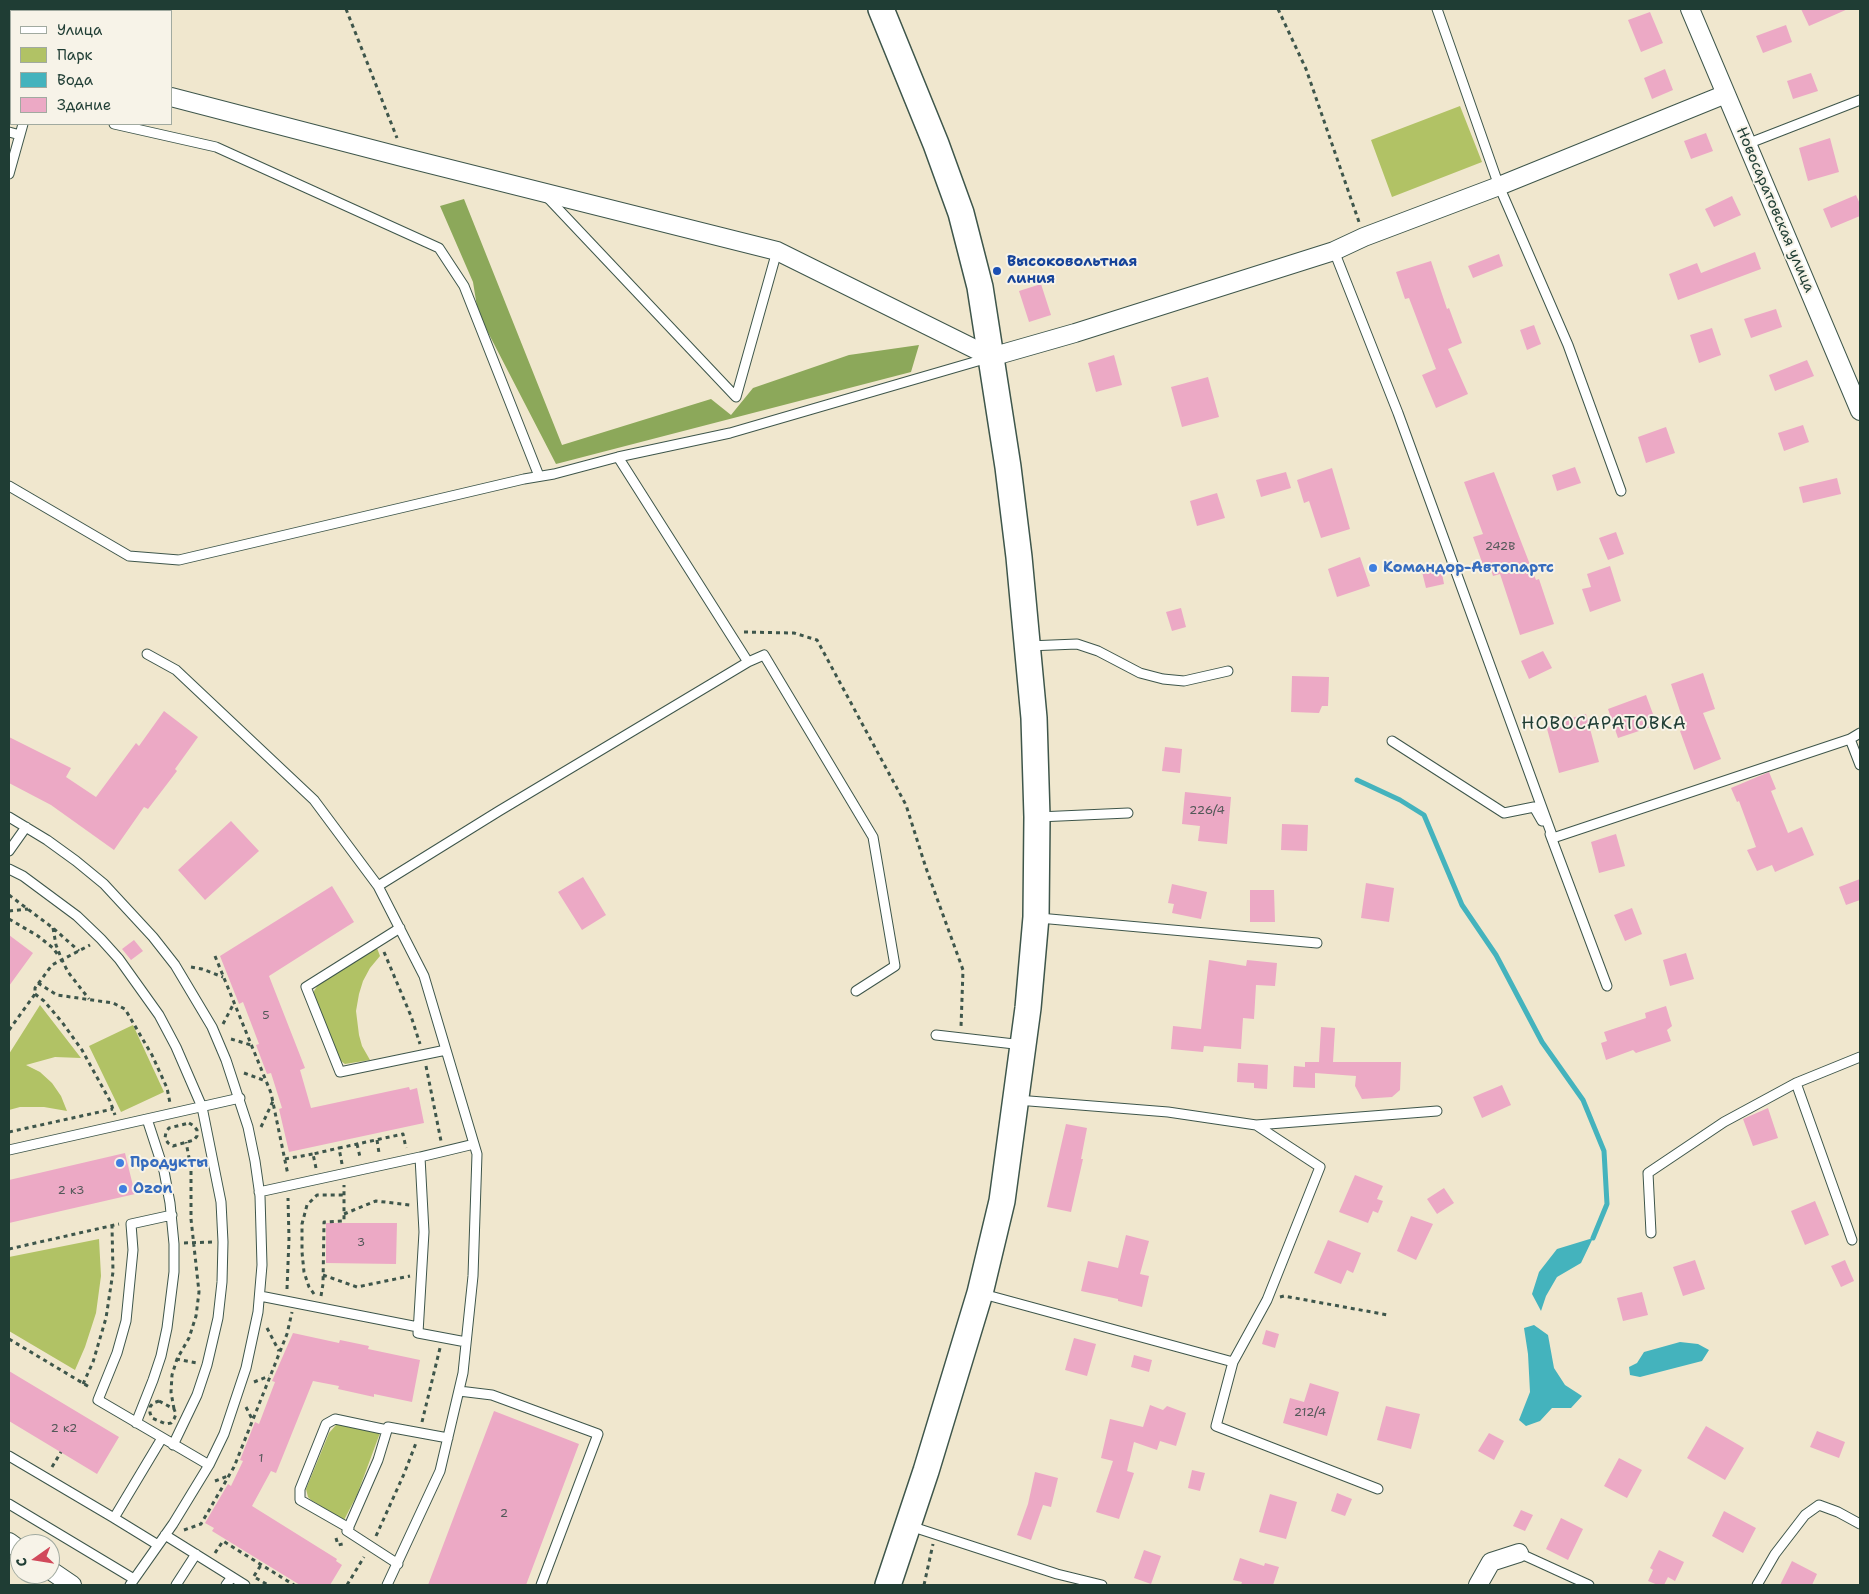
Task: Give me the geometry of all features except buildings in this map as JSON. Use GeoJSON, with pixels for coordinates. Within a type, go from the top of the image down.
{"type":"FeatureCollection","features":[{"type":"Feature","properties":{"kind":"main road"},"geometry":{"type":"LineString","coordinates":[[881,9],[936,144],[961,213],[980,287],[1017,537],[1034,718],[1037,817],[1036,917],[1017,1100],[1002,1200],[980,1293],[943,1417],[888,1585]]}},
{"type":"Feature","properties":{"kind":"street","name":"Новосаратовская улица"},"geometry":{"type":"LineString","coordinates":[[1690,9],[1860,411]]}},
{"type":"Feature","properties":{"kind":"street"},"geometry":{"type":"LineString","coordinates":[[172,97],[406,158],[777,250],[990,357],[1075,333],[1334,251],[1364,237],[1499,186],[1726,94]]}},
{"type":"Feature","properties":{"kind":"street"},"geometry":{"type":"LineString","coordinates":[[1478,1585],[1491,1562],[1519,1553]]}},
{"type":"Feature","properties":{"kind":"street"},"geometry":{"type":"LineString","coordinates":[[60,1577],[72,1585]]}},
{"type":"Feature","properties":{"kind":"lane"},"geometry":{"type":"LineString","coordinates":[[1437,9],[1499,186],[1568,345],[1621,491]]}},
{"type":"Feature","properties":{"kind":"lane"},"geometry":{"type":"LineString","coordinates":[[1747,144],[1860,100]]}},
{"type":"Feature","properties":{"kind":"lane"},"geometry":{"type":"LineString","coordinates":[[9,174],[23,125]]}},
{"type":"Feature","properties":{"kind":"lane"},"geometry":{"type":"LineString","coordinates":[[118,125],[216,147],[440,248],[464,286],[540,476]]}},
{"type":"Feature","properties":{"kind":"lane"},"geometry":{"type":"LineString","coordinates":[[9,132],[20,135]]}},
{"type":"Feature","properties":{"kind":"lane"},"geometry":{"type":"LineString","coordinates":[[542,192],[736,397],[777,250]]}},
{"type":"Feature","properties":{"kind":"lane"},"geometry":{"type":"LineString","coordinates":[[1334,251],[1398,412],[1607,986]]}},
{"type":"Feature","properties":{"kind":"lane"},"geometry":{"type":"LineString","coordinates":[[9,486],[128,556],[179,560],[618,457],[730,433],[990,357]]}},
{"type":"Feature","properties":{"kind":"lane"},"geometry":{"type":"LineString","coordinates":[[618,457],[748,662]]}},
{"type":"Feature","properties":{"kind":"lane"},"geometry":{"type":"LineString","coordinates":[[1028,646],[1077,644],[1098,651],[1140,673],[1162,679],[1184,681],[1228,672]]}},
{"type":"Feature","properties":{"kind":"lane"},"geometry":{"type":"LineString","coordinates":[[146,654],[176,670],[314,800],[378,886],[424,976],[477,1154],[473,1276],[459,1390],[440,1471],[387,1585]]}},
{"type":"Feature","properties":{"kind":"lane"},"geometry":{"type":"LineString","coordinates":[[378,886],[748,662],[764,655],[873,837],[895,966],[856,991]]}},
{"type":"Feature","properties":{"kind":"lane"},"geometry":{"type":"LineString","coordinates":[[1553,838],[1850,739],[1860,733]]}},
{"type":"Feature","properties":{"kind":"lane"},"geometry":{"type":"LineString","coordinates":[[1850,739],[1860,765]]}},
{"type":"Feature","properties":{"kind":"lane"},"geometry":{"type":"LineString","coordinates":[[1392,741],[1504,813],[1534,807],[1553,838]]}},
{"type":"Feature","properties":{"kind":"lane"},"geometry":{"type":"LineString","coordinates":[[1037,817],[1128,813]]}},
{"type":"Feature","properties":{"kind":"lane"},"geometry":{"type":"LineString","coordinates":[[9,818],[26,827],[76,861],[104,884],[129,910],[175,965],[216,1036],[240,1098],[252,1146],[260,1192],[262,1230],[258,1312],[246,1368],[236,1402],[224,1434],[209,1465],[165,1535],[132,1582],[9,1504]]}},
{"type":"Feature","properties":{"kind":"lane"},"geometry":{"type":"LineString","coordinates":[[9,851],[26,827]]}},
{"type":"Feature","properties":{"kind":"lane"},"geometry":{"type":"LineString","coordinates":[[9,869],[23,876],[77,916],[124,965],[158,1015],[176,1046],[202,1107],[221,1202],[222,1282],[218,1318],[207,1364],[197,1395],[174,1444]]}},
{"type":"Feature","properties":{"kind":"lane"},"geometry":{"type":"LineString","coordinates":[[1036,917],[1317,943]]}},
{"type":"Feature","properties":{"kind":"lane"},"geometry":{"type":"LineString","coordinates":[[400,928],[306,987],[340,1072],[446,1050]]}},
{"type":"Feature","properties":{"kind":"lane"},"geometry":{"type":"LineString","coordinates":[[936,1035],[1023,1045]]}},
{"type":"Feature","properties":{"kind":"lane"},"geometry":{"type":"LineString","coordinates":[[1651,1233],[1648,1173],[1724,1122],[1796,1083],[1860,1057]]}},
{"type":"Feature","properties":{"kind":"lane"},"geometry":{"type":"LineString","coordinates":[[1796,1083],[1852,1240]]}},
{"type":"Feature","properties":{"kind":"lane"},"geometry":{"type":"LineString","coordinates":[[9,1150],[240,1098]]}},
{"type":"Feature","properties":{"kind":"lane"},"geometry":{"type":"LineString","coordinates":[[1017,1100],[1168,1112],[1256,1125],[1437,1111]]}},
{"type":"Feature","properties":{"kind":"lane"},"geometry":{"type":"LineString","coordinates":[[136,1422],[161,1356],[171,1300],[174,1244],[172,1215],[164,1171],[147,1119]]}},
{"type":"Feature","properties":{"kind":"lane"},"geometry":{"type":"LineString","coordinates":[[1256,1125],[1320,1167],[1267,1300],[1233,1362],[1216,1426],[1378,1489]]}},
{"type":"Feature","properties":{"kind":"lane"},"geometry":{"type":"LineString","coordinates":[[260,1192],[474,1144]]}},
{"type":"Feature","properties":{"kind":"lane"},"geometry":{"type":"LineString","coordinates":[[420,1156],[424,1232],[418,1333],[466,1342]]}},
{"type":"Feature","properties":{"kind":"lane"},"geometry":{"type":"LineString","coordinates":[[172,1215],[131,1224],[133,1250],[126,1322],[117,1353],[98,1400],[209,1465]]}},
{"type":"Feature","properties":{"kind":"lane"},"geometry":{"type":"LineString","coordinates":[[980,1293],[1233,1362]]}},
{"type":"Feature","properties":{"kind":"lane"},"geometry":{"type":"LineString","coordinates":[[260,1296],[418,1327]]}},
{"type":"Feature","properties":{"kind":"lane"},"geometry":{"type":"LineString","coordinates":[[459,1390],[492,1395],[598,1434],[541,1585]]}},
{"type":"Feature","properties":{"kind":"lane"},"geometry":{"type":"LineString","coordinates":[[349,1528],[300,1500],[300,1489],[326,1424],[335,1419],[387,1430]]}},
{"type":"Feature","properties":{"kind":"lane"},"geometry":{"type":"LineString","coordinates":[[398,1564],[347,1531],[378,1460],[388,1427],[448,1438]]}},
{"type":"Feature","properties":{"kind":"lane"},"geometry":{"type":"LineString","coordinates":[[114,1518],[162,1438]]}},
{"type":"Feature","properties":{"kind":"lane"},"geometry":{"type":"LineString","coordinates":[[9,1456],[158,1545]]}},
{"type":"Feature","properties":{"kind":"lane"},"geometry":{"type":"LineString","coordinates":[[1757,1585],[1781,1546],[1805,1515],[1819,1506],[1838,1512],[1860,1524]]}},
{"type":"Feature","properties":{"kind":"lane"},"geometry":{"type":"LineString","coordinates":[[907,1525],[1057,1574],[1102,1585]]}},
{"type":"Feature","properties":{"kind":"lane"},"geometry":{"type":"LineString","coordinates":[[165,1535],[245,1585]]}},
{"type":"Feature","properties":{"kind":"lane"},"geometry":{"type":"LineString","coordinates":[[1519,1553],[1589,1585]]}},
{"type":"Feature","properties":{"kind":"lane"},"geometry":{"type":"LineString","coordinates":[[176,1585],[196,1554]]}},
{"type":"Feature","properties":{"kind":"lane"},"geometry":{"type":"LineString","coordinates":[[226,1585],[232,1577]]}},
{"type":"Feature","properties":{"kind":"path"},"geometry":{"type":"LineString","coordinates":[[346,9],[406,158]]}},
{"type":"Feature","properties":{"kind":"path"},"geometry":{"type":"LineString","coordinates":[[1278,9],[1306,69],[1364,237]]}},
{"type":"Feature","properties":{"kind":"path"},"geometry":{"type":"LineString","coordinates":[[725,626],[743,632],[794,633],[817,640],[906,805],[926,868],[963,970],[961,1038]]}},
{"type":"Feature","properties":{"kind":"path"},"geometry":{"type":"LineString","coordinates":[[9,895],[28,908],[79,950]]}},
{"type":"Feature","properties":{"kind":"path"},"geometry":{"type":"LineString","coordinates":[[9,911],[28,908]]}},
{"type":"Feature","properties":{"kind":"path"},"geometry":{"type":"LineString","coordinates":[[9,919],[38,936],[53,948],[62,960]]}},
{"type":"Feature","properties":{"kind":"path"},"geometry":{"type":"LineString","coordinates":[[53,928],[56,945],[68,972],[89,999]]}},
{"type":"Feature","properties":{"kind":"path"},"geometry":{"type":"LineString","coordinates":[[9,1030],[34,994],[38,983],[52,965],[101,939]]}},
{"type":"Feature","properties":{"kind":"path"},"geometry":{"type":"LineString","coordinates":[[215,956],[267,1081],[273,1100],[289,1178],[287,1186],[290,1240],[284,1309],[292,1311]]}},
{"type":"Feature","properties":{"kind":"path"},"geometry":{"type":"LineString","coordinates":[[175,965],[202,968],[224,977]]}},
{"type":"Feature","properties":{"kind":"path"},"geometry":{"type":"LineString","coordinates":[[38,983],[57,995],[113,1003],[125,1009],[152,1055],[167,1088],[172,1113]]}},
{"type":"Feature","properties":{"kind":"path"},"geometry":{"type":"LineString","coordinates":[[34,994],[44,1001],[82,1050],[113,1109],[118,1125]]}},
{"type":"Feature","properties":{"kind":"path"},"geometry":{"type":"LineString","coordinates":[[234,1002],[226,1021],[216,1036],[252,1045]]}},
{"type":"Feature","properties":{"kind":"path"},"geometry":{"type":"LineString","coordinates":[[229,1068],[267,1081]]}},
{"type":"Feature","properties":{"kind":"path"},"geometry":{"type":"LineString","coordinates":[[252,1146],[273,1100]]}},
{"type":"Feature","properties":{"kind":"path"},"geometry":{"type":"LineString","coordinates":[[9,1132],[113,1109]]}},
{"type":"Feature","properties":{"kind":"path"},"geometry":{"type":"LineString","coordinates":[[189,1123],[197,1130],[197,1136],[194,1140],[186,1142],[173,1146],[165,1138],[166,1132],[169,1128],[189,1123]]}},
{"type":"Feature","properties":{"kind":"path"},"geometry":{"type":"LineString","coordinates":[[377,1140],[381,1159]]}},
{"type":"Feature","properties":{"kind":"path"},"geometry":{"type":"LineString","coordinates":[[174,1409],[159,1401],[150,1407],[150,1413],[152,1418],[166,1424],[171,1423],[174,1419],[176,1414],[171,1392],[172,1375],[177,1359],[189,1338],[196,1316],[199,1292],[191,1218],[191,1168],[186,1142]]}},
{"type":"Feature","properties":{"kind":"path"},"geometry":{"type":"LineString","coordinates":[[357,1144],[361,1163]]}},
{"type":"Feature","properties":{"kind":"path"},"geometry":{"type":"LineString","coordinates":[[285,1159],[339,1148]]}},
{"type":"Feature","properties":{"kind":"path"},"geometry":{"type":"LineString","coordinates":[[313,1154],[318,1179]]}},
{"type":"Feature","properties":{"kind":"path"},"geometry":{"type":"LineString","coordinates":[[344,1195],[317,1195],[307,1205],[302,1224],[304,1272],[309,1287],[320,1300],[324,1284],[324,1222],[344,1221],[344,1219]]}},
{"type":"Feature","properties":{"kind":"path"},"geometry":{"type":"LineString","coordinates":[[344,1214],[376,1201],[411,1206],[410,1196]]}},
{"type":"Feature","properties":{"kind":"path"},"geometry":{"type":"LineString","coordinates":[[9,1249],[119,1224]]}},
{"type":"Feature","properties":{"kind":"path"},"geometry":{"type":"LineString","coordinates":[[83,1384],[93,1362],[106,1318],[113,1272],[112,1226]]}},
{"type":"Feature","properties":{"kind":"path"},"geometry":{"type":"LineString","coordinates":[[174,1244],[223,1242]]}},
{"type":"Feature","properties":{"kind":"path"},"geometry":{"type":"LineString","coordinates":[[410,1284],[411,1268]]}},
{"type":"Feature","properties":{"kind":"path"},"geometry":{"type":"LineString","coordinates":[[323,1274],[356,1287],[410,1276]]}},
{"type":"Feature","properties":{"kind":"path"},"geometry":{"type":"LineString","coordinates":[[1267,1300],[1284,1296],[1388,1314]]}},
{"type":"Feature","properties":{"kind":"path"},"geometry":{"type":"LineString","coordinates":[[258,1312],[280,1352]]}},
{"type":"Feature","properties":{"kind":"path"},"geometry":{"type":"LineString","coordinates":[[9,1339],[100,1394]]}},
{"type":"Feature","properties":{"kind":"path"},"geometry":{"type":"LineString","coordinates":[[161,1356],[207,1364]]}},
{"type":"Feature","properties":{"kind":"path"},"geometry":{"type":"LineString","coordinates":[[52,1467],[61,1452]]}},
{"type":"Feature","properties":{"kind":"path"},"geometry":{"type":"LineString","coordinates":[[924,1585],[936,1533]]}},
{"type":"Feature","properties":{"kind":"path"},"geometry":{"type":"LineString","coordinates":[[341,1538],[343,1544],[350,1548]]}},
{"type":"Feature","properties":{"kind":"path"},"geometry":{"type":"LineString","coordinates":[[215,1553],[222,1540],[294,1585]]}},
{"type":"Feature","properties":{"kind":"path"},"geometry":{"type":"LineString","coordinates":[[347,1585],[365,1556],[357,1552]]}},
{"type":"Feature","properties":{"kind":"path"},"geometry":{"type":"LineString","coordinates":[[254,1576],[261,1565]]}},
{"type":"Feature","properties":{"kind":"green space"},"geometry":{"type":"Polygon","coordinates":[[[1460,106],[1482,162],[1392,197],[1371,140],[1460,106]]]}},
{"type":"Feature","properties":{"kind":"green space"},"geometry":{"type":"Polygon","coordinates":[[[464,199],[562,445],[711,399],[731,415],[753,388],[849,355],[919,345],[911,372],[556,464],[478,313],[473,282],[440,206],[464,199]]]}},
{"type":"Feature","properties":{"kind":"green space"},"geometry":{"type":"Polygon","coordinates":[[[377,948],[380,956],[370,968],[363,981],[356,1011],[362,1046],[370,1060],[345,1064],[338,1059],[314,991],[318,985],[377,948]]]}},
{"type":"Feature","properties":{"kind":"green space"},"geometry":{"type":"Polygon","coordinates":[[[40,1005],[81,1058],[55,1057],[26,1065],[40,1072],[52,1083],[61,1096],[67,1111],[44,1107],[20,1107],[9,1110],[9,1054],[40,1005]]]}},
{"type":"Feature","properties":{"kind":"green space"},"geometry":{"type":"Polygon","coordinates":[[[133,1025],[164,1092],[121,1112],[89,1046],[133,1025]]]}},
{"type":"Feature","properties":{"kind":"green space"},"geometry":{"type":"Polygon","coordinates":[[[99,1239],[101,1276],[96,1313],[75,1370],[9,1331],[9,1257],[99,1239]]]}},
{"type":"Feature","properties":{"kind":"green space"},"geometry":{"type":"Polygon","coordinates":[[[336,1425],[380,1433],[357,1495],[344,1520],[311,1500],[306,1489],[329,1433],[336,1425]]]}},
{"type":"Feature","properties":{"kind":"water"},"geometry":{"type":"Polygon","coordinates":[[[1593,1238],[1581,1263],[1557,1277],[1546,1296],[1541,1311],[1532,1294],[1539,1272],[1557,1249],[1593,1238]]]}},
{"type":"Feature","properties":{"kind":"water"},"geometry":{"type":"Polygon","coordinates":[[[1534,1325],[1548,1335],[1554,1368],[1565,1385],[1582,1396],[1571,1408],[1552,1408],[1540,1421],[1526,1426],[1519,1420],[1530,1392],[1528,1354],[1524,1328],[1534,1325]]]}},
{"type":"Feature","properties":{"kind":"water"},"geometry":{"type":"Polygon","coordinates":[[[1680,1342],[1698,1344],[1709,1350],[1702,1361],[1640,1377],[1630,1375],[1629,1367],[1637,1363],[1644,1352],[1680,1342]]]}},
{"type":"Feature","properties":{"kind":"waterway"},"geometry":{"type":"LineString","coordinates":[[1357,780],[1400,800],[1424,815],[1462,905],[1496,955],[1542,1042],[1583,1100],[1604,1151],[1607,1204],[1593,1238]]}},
{"type":"Feature","properties":{"kind":"place","name":"Высоковольтная линия"},"geometry":{"type":"Point","coordinates":[997,271]}},
{"type":"Feature","properties":{"kind":"place","name":"Командор-Автопартс"},"geometry":{"type":"Point","coordinates":[1373,568]}},
{"type":"Feature","properties":{"kind":"place","name":"Продукты"},"geometry":{"type":"Point","coordinates":[120,1163]}},
{"type":"Feature","properties":{"kind":"place","name":"Ozon"},"geometry":{"type":"Point","coordinates":[123,1189]}},
{"type":"Feature","properties":{"kind":"district","name":"НОВОСАРАТОВКА"},"geometry":{"type":"Point","coordinates":[1604,724]}}]}
